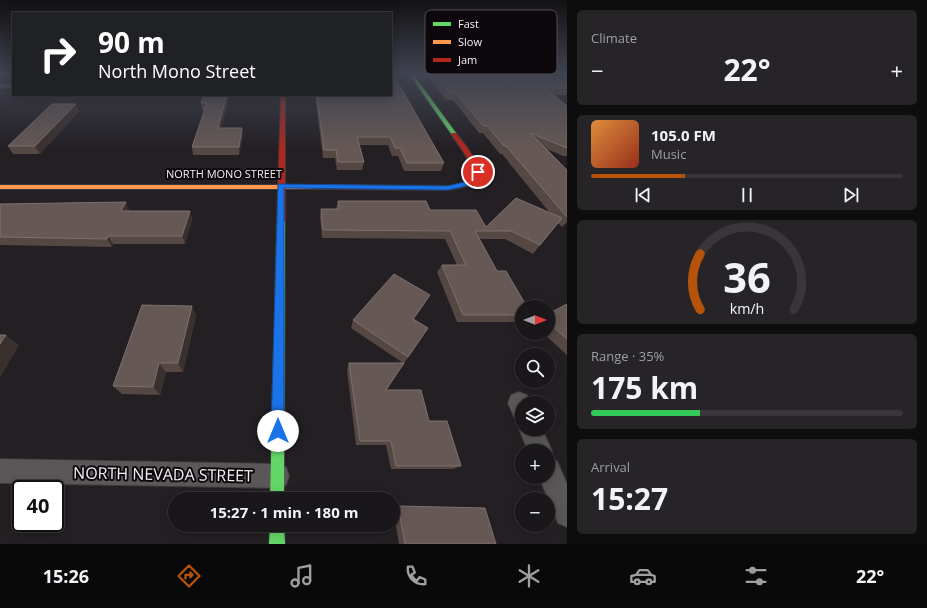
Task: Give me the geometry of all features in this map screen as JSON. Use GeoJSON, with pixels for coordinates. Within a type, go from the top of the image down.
{"type":"FeatureCollection","features":[{"type":"Feature","properties":{"kind":"street"},"geometry":{"type":"LineString","coordinates":[[277,488],[283,99]]}},
{"type":"Feature","properties":{"kind":"street","name":"NORTH MONO STREET"},"geometry":{"type":"LineString","coordinates":[[0,187],[281,186],[448,188],[470,183],[476,178],[478,172],[467,152],[430,99]]}},
{"type":"Feature","properties":{"kind":"street","name":"NORTH NEVADA STREET"},"geometry":{"type":"LineString","coordinates":[[0,471],[277,488]]}},
{"type":"Feature","properties":{"kind":"street"},"geometry":{"type":"LineString","coordinates":[[554,484],[567,514]]}},
{"type":"Feature","properties":{"kind":"street"},"geometry":{"type":"LineString","coordinates":[[277,532],[277,544]]}},
{"type":"Feature","properties":{"kind":"building"},"geometry":{"type":"Polygon","coordinates":[[[202,99],[226,99],[218,128],[242,128],[239,147],[192,147],[207,103],[201,103],[202,99]]]}},
{"type":"Feature","properties":{"kind":"building"},"geometry":{"type":"Polygon","coordinates":[[[318,99],[408,99],[444,163],[407,163],[400,148],[395,148],[390,137],[357,137],[364,162],[338,162],[336,150],[324,150],[318,99]]]}},
{"type":"Feature","properties":{"kind":"building"},"geometry":{"type":"Polygon","coordinates":[[[461,99],[559,99],[567,106],[567,148],[530,133],[567,170],[567,217],[506,146],[504,146],[487,126],[483,126],[461,99]]]}},
{"type":"Feature","properties":{"kind":"building"},"geometry":{"type":"Polygon","coordinates":[[[52,104],[76,104],[35,146],[8,146],[52,104]]]}},
{"type":"Feature","properties":{"kind":"building"},"geometry":{"type":"Polygon","coordinates":[[[516,198],[562,218],[540,245],[511,231],[475,231],[497,271],[506,271],[523,300],[515,300],[515,315],[463,315],[442,265],[466,265],[450,231],[323,230],[321,209],[339,209],[338,201],[426,201],[430,210],[476,210],[486,227],[516,198]]]}},
{"type":"Feature","properties":{"kind":"building"},"geometry":{"type":"Polygon","coordinates":[[[126,202],[121,211],[190,211],[182,236],[108,236],[107,239],[0,237],[0,204],[126,202]]]}},
{"type":"Feature","properties":{"kind":"building"},"geometry":{"type":"Polygon","coordinates":[[[394,274],[430,295],[413,319],[428,328],[408,357],[353,320],[394,274]]]}},
{"type":"Feature","properties":{"kind":"building"},"geometry":{"type":"Polygon","coordinates":[[[567,304],[567,339],[555,328],[555,310],[567,304]]]}},
{"type":"Feature","properties":{"kind":"building"},"geometry":{"type":"Polygon","coordinates":[[[142,305],[192,306],[178,363],[159,363],[153,387],[113,386],[142,305]]]}},
{"type":"Feature","properties":{"kind":"building"},"geometry":{"type":"Polygon","coordinates":[[[0,335],[6,335],[0,344],[0,335]]]}},
{"type":"Feature","properties":{"kind":"building"},"geometry":{"type":"Polygon","coordinates":[[[349,363],[404,363],[386,390],[421,390],[429,421],[447,421],[461,466],[396,466],[391,441],[360,441],[349,363]]]}},
{"type":"Feature","properties":{"kind":"building"},"geometry":{"type":"Polygon","coordinates":[[[400,506],[485,508],[496,544],[405,544],[400,517],[400,506]]]}},
{"type":"Feature","properties":{"kind":"traffic: fast"},"geometry":{"type":"LineString","coordinates":[[429,99],[454,134]]}},
{"type":"Feature","properties":{"kind":"traffic: fast"},"geometry":{"type":"LineString","coordinates":[[277,492],[281,221]]}},
{"type":"Feature","properties":{"kind":"traffic: fast"},"geometry":{"type":"LineString","coordinates":[[277,532],[277,544]]}},
{"type":"Feature","properties":{"kind":"traffic: slow"},"geometry":{"type":"LineString","coordinates":[[0,187],[317,187]]}},
{"type":"Feature","properties":{"kind":"traffic: jam"},"geometry":{"type":"LineString","coordinates":[[281,221],[283,99]]}},
{"type":"Feature","properties":{"kind":"traffic: jam"},"geometry":{"type":"LineString","coordinates":[[317,187],[448,188],[466,185],[474,180],[475,167],[454,134]]}},
{"type":"Feature","properties":{"kind":"route"},"geometry":{"type":"LineString","coordinates":[[278,431],[281,186],[448,188],[470,183],[476,178],[478,172]]}}]}
